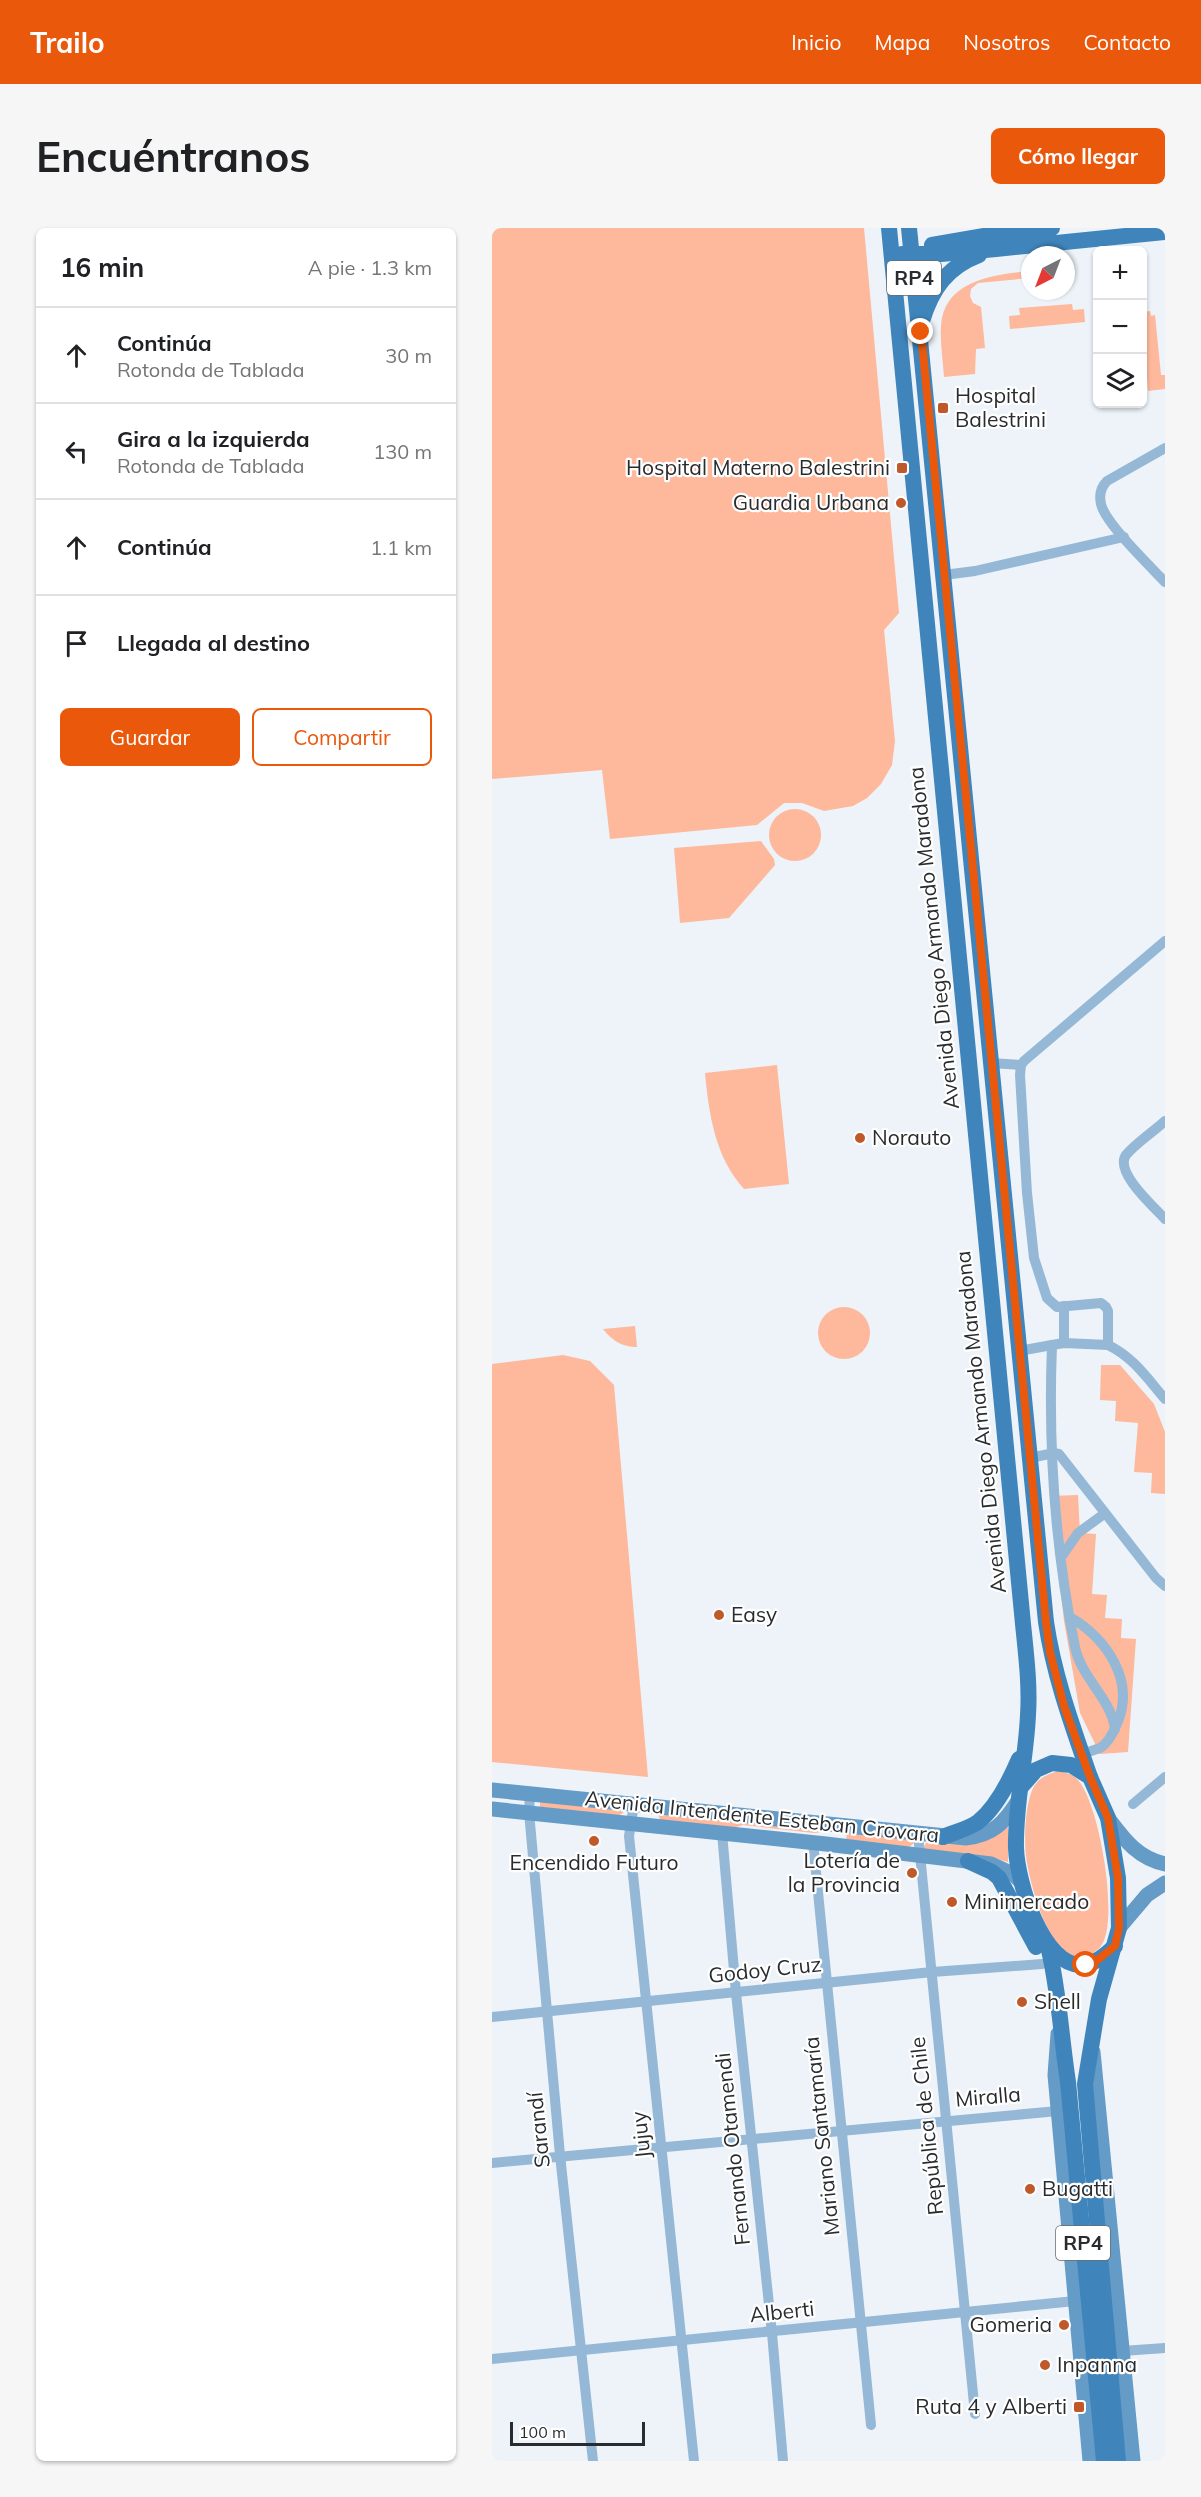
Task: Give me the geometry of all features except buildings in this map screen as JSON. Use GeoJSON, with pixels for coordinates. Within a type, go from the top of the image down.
{"type":"FeatureCollection","features":[{"type":"Feature","properties":{"kind":"main road","name":"Avenida Diego Armando Maradona"},"geometry":{"type":"LineString","coordinates":[[889,228],[1022,1612],[1028,1691],[1026,1741],[1018,1785]]}},
{"type":"Feature","properties":{"kind":"main road","name":"Avenida Diego Armando Maradona"},"geometry":{"type":"LineString","coordinates":[[909,228],[1050,1652],[1064,1706],[1090,1777]]}},
{"type":"Feature","properties":{"kind":"main road"},"geometry":{"type":"LineString","coordinates":[[948,228],[996,242],[1165,232]]}},
{"type":"Feature","properties":{"kind":"main road"},"geometry":{"type":"LineString","coordinates":[[892,255],[941,254],[1052,228]]}},
{"type":"Feature","properties":{"kind":"main road"},"geometry":{"type":"LineString","coordinates":[[920,327],[928,300],[945,276],[996,242]]}},
{"type":"Feature","properties":{"kind":"main road"},"geometry":{"type":"LineString","coordinates":[[943,1837],[976,1823],[1042,1766],[1052,1763],[1071,1765],[1090,1777]]}},
{"type":"Feature","properties":{"kind":"main road","name":"RP4"},"geometry":{"type":"LineString","coordinates":[[1090,1777],[1108,1818],[1118,1878],[1119,1928],[1099,1999],[1085,2084],[1118,2461]]}},
{"type":"Feature","properties":{"kind":"main road","name":"Avenida Intendente Esteban Crovara"},"geometry":{"type":"LineString","coordinates":[[492,1791],[966,1838],[986,1835],[1005,1818],[1018,1785]]}},
{"type":"Feature","properties":{"kind":"main road","name":"RP4"},"geometry":{"type":"LineString","coordinates":[[1018,1785],[1016,1851],[1022,1883],[1048,1946],[1054,1972],[1058,2020],[1068,2082],[1104,2461]]}},
{"type":"Feature","properties":{"kind":"main road","name":"Avenida Intendente Esteban Crovara"},"geometry":{"type":"LineString","coordinates":[[492,1809],[813,1842],[968,1861],[1001,1868],[1022,1883]]}},
{"type":"Feature","properties":{"kind":"main road"},"geometry":{"type":"LineString","coordinates":[[1108,1818],[1129,1845],[1141,1856],[1165,1863]]}},
{"type":"Feature","properties":{"kind":"main road"},"geometry":{"type":"LineString","coordinates":[[968,1861],[992,1872],[999,1878],[1032,1938],[1058,2020],[1054,2075],[1090,2461]]}},
{"type":"Feature","properties":{"kind":"main road"},"geometry":{"type":"LineString","coordinates":[[1119,1928],[1147,1895],[1165,1883]]}},
{"type":"Feature","properties":{"kind":"main road"},"geometry":{"type":"LineString","coordinates":[[1048,1946],[1062,1958],[1078,1965],[1095,1962],[1115,1946]]}},
{"type":"Feature","properties":{"kind":"main road"},"geometry":{"type":"LineString","coordinates":[[1092,2037],[1133,2461]]}},
{"type":"Feature","properties":{"kind":"street"},"geometry":{"type":"LineString","coordinates":[[1165,448],[1107,481],[1101,489],[1100,503],[1124,537],[1165,582]]}},
{"type":"Feature","properties":{"kind":"street"},"geometry":{"type":"LineString","coordinates":[[944,575],[975,571],[1124,537]]}},
{"type":"Feature","properties":{"kind":"street"},"geometry":{"type":"LineString","coordinates":[[991,1063],[1021,1065],[1165,941]]}},
{"type":"Feature","properties":{"kind":"street"},"geometry":{"type":"LineString","coordinates":[[1021,1065],[1027,1193],[1035,1258],[1047,1298],[1058,1306],[1101,1303],[1106,1306],[1108,1345]]}},
{"type":"Feature","properties":{"kind":"street"},"geometry":{"type":"LineString","coordinates":[[1165,1121],[1126,1155],[1123,1164],[1125,1174],[1165,1219]]}},
{"type":"Feature","properties":{"kind":"street"},"geometry":{"type":"LineString","coordinates":[[1064,1306],[1064,1343]]}},
{"type":"Feature","properties":{"kind":"street"},"geometry":{"type":"LineString","coordinates":[[1019,1351],[1064,1343],[1108,1345],[1122,1352],[1134,1362],[1165,1399]]}},
{"type":"Feature","properties":{"kind":"street"},"geometry":{"type":"LineString","coordinates":[[1052,1345],[1049,1410],[1054,1453],[1054,1500],[1070,1617],[1076,1653],[1086,1675],[1110,1710],[1115,1729]]}},
{"type":"Feature","properties":{"kind":"street"},"geometry":{"type":"LineString","coordinates":[[1030,1458],[1054,1453],[1063,1458],[1104,1514],[1165,1586]]}},
{"type":"Feature","properties":{"kind":"street"},"geometry":{"type":"LineString","coordinates":[[1062,1557],[1078,1533],[1104,1514]]}},
{"type":"Feature","properties":{"kind":"street"},"geometry":{"type":"LineString","coordinates":[[1070,1617],[1098,1638],[1118,1669],[1124,1699],[1123,1709],[1115,1729],[1105,1744],[1082,1754]]}},
{"type":"Feature","properties":{"kind":"street"},"geometry":{"type":"LineString","coordinates":[[1132,1804],[1165,1777]]}},
{"type":"Feature","properties":{"kind":"street","name":"Sarandí"},"geometry":{"type":"LineString","coordinates":[[530,1794],[529,1812],[560,2155],[583,2350],[593,2461]]}},
{"type":"Feature","properties":{"kind":"street","name":"Jujuy"},"geometry":{"type":"LineString","coordinates":[[634,1804],[629,1836],[694,2461]]}},
{"type":"Feature","properties":{"kind":"street","name":"Fernando Otamendi"},"geometry":{"type":"LineString","coordinates":[[722,1833],[783,2461]]}},
{"type":"Feature","properties":{"kind":"street","name":"República de Chile"},"geometry":{"type":"LineString","coordinates":[[918,1834],[975,2414]]}},
{"type":"Feature","properties":{"kind":"street","name":"Mariano Santamaría"},"geometry":{"type":"LineString","coordinates":[[813,1842],[870,2425]]}},
{"type":"Feature","properties":{"kind":"street","name":"Godoy Cruz"},"geometry":{"type":"LineString","coordinates":[[492,2017],[932,1972],[1042,1964]]}},
{"type":"Feature","properties":{"kind":"street","name":"Miralla"},"geometry":{"type":"LineString","coordinates":[[492,2163],[841,2129],[1058,2111]]}},
{"type":"Feature","properties":{"kind":"street","name":"Alberti"},"geometry":{"type":"LineString","coordinates":[[492,2359],[772,2333],[1075,2301]]}},
{"type":"Feature","properties":{"kind":"street"},"geometry":{"type":"LineString","coordinates":[[1122,2351],[1165,2348]]}},
{"type":"Feature","properties":{"kind":"shaded area"},"geometry":{"type":"Polygon","coordinates":[[[492,228],[864,228],[899,613],[884,630],[895,741],[892,765],[881,784],[867,798],[853,806],[824,811],[802,803],[784,803],[757,825],[610,839],[602,770],[492,779],[492,228]]]}},
{"type":"Feature","properties":{"kind":"shaded area"},"geometry":{"type":"Polygon","coordinates":[[[1021,272],[1021,279],[978,283],[971,289],[970,296],[973,303],[981,307],[985,348],[976,349],[975,374],[944,377],[941,326],[944,311],[961,289],[987,278],[1021,272]]]}},
{"type":"Feature","properties":{"kind":"shaded area"},"geometry":{"type":"Polygon","coordinates":[[[1072,304],[1073,310],[1084,309],[1085,322],[1010,329],[1009,316],[1020,315],[1019,308],[1072,304]]]}},
{"type":"Feature","properties":{"kind":"shaded area"},"geometry":{"type":"Polygon","coordinates":[[[1147,311],[1150,311],[1151,316],[1155,315],[1161,375],[1165,375],[1165,389],[1148,391],[1147,311]]]}},
{"type":"Feature","properties":{"kind":"shaded area"},"geometry":{"type":"Polygon","coordinates":[[[790,809],[800,809],[809,813],[817,821],[821,835],[817,849],[809,857],[800,861],[790,861],[781,857],[773,849],[769,840],[769,830],[773,821],[781,813],[790,809]]]}},
{"type":"Feature","properties":{"kind":"shaded area"},"geometry":{"type":"Polygon","coordinates":[[[761,841],[774,859],[775,865],[729,918],[680,923],[674,848],[761,841]]]}},
{"type":"Feature","properties":{"kind":"shaded area"},"geometry":{"type":"Polygon","coordinates":[[[777,1065],[789,1184],[744,1189],[726,1163],[715,1135],[705,1073],[777,1065]]]}},
{"type":"Feature","properties":{"kind":"shaded area"},"geometry":{"type":"Polygon","coordinates":[[[844,1307],[854,1309],[862,1315],[868,1323],[870,1333],[868,1343],[862,1351],[854,1357],[844,1359],[834,1357],[826,1351],[820,1343],[818,1333],[820,1323],[826,1315],[834,1309],[844,1307]]]}},
{"type":"Feature","properties":{"kind":"shaded area"},"geometry":{"type":"Polygon","coordinates":[[[635,1326],[637,1347],[617,1342],[603,1329],[635,1326]]]}},
{"type":"Feature","properties":{"kind":"shaded area"},"geometry":{"type":"Polygon","coordinates":[[[563,1355],[590,1361],[614,1385],[648,1777],[492,1762],[492,1364],[563,1355]]]}},
{"type":"Feature","properties":{"kind":"shaded area"},"geometry":{"type":"Polygon","coordinates":[[[1101,1365],[1120,1365],[1154,1404],[1165,1432],[1165,1494],[1151,1493],[1152,1473],[1134,1472],[1138,1423],[1115,1421],[1116,1401],[1100,1400],[1101,1365]]]}},
{"type":"Feature","properties":{"kind":"shaded area"},"geometry":{"type":"Polygon","coordinates":[[[1078,1495],[1080,1533],[1096,1534],[1092,1594],[1107,1595],[1105,1618],[1122,1619],[1121,1638],[1136,1639],[1128,1752],[1100,1754],[1080,1713],[1064,1621],[1050,1496],[1078,1495]]]}},
{"type":"Feature","properties":{"kind":"shaded area"},"geometry":{"type":"Polygon","coordinates":[[[1058,1771],[1076,1778],[1086,1793],[1100,1836],[1108,1888],[1106,1932],[1101,1946],[1082,1957],[1070,1955],[1060,1947],[1051,1934],[1036,1900],[1026,1856],[1026,1820],[1032,1791],[1039,1780],[1058,1771]]]}},
{"type":"Feature","properties":{"kind":"shaded area"},"geometry":{"type":"Polygon","coordinates":[[[540,1800],[622,1809],[624,1812],[617,1817],[540,1807],[540,1800]]]}},
{"type":"Feature","properties":{"kind":"shaded area"},"geometry":{"type":"Polygon","coordinates":[[[658,1814],[821,1830],[822,1832],[743,1825],[730,1829],[660,1820],[658,1814]]]}},
{"type":"Feature","properties":{"kind":"shaded area"},"geometry":{"type":"Polygon","coordinates":[[[1008,1826],[1008,1862],[924,1847],[928,1840],[1008,1826]]]}},
{"type":"Feature","properties":{"kind":"shaded area"},"geometry":{"type":"Polygon","coordinates":[[[847,1833],[912,1839],[914,1843],[908,1848],[846,1840],[847,1833]]]}},
{"type":"Feature","properties":{"kind":"place","name":"Hospital Balestrini"},"geometry":{"type":"Point","coordinates":[943,408]}},
{"type":"Feature","properties":{"kind":"place","name":"Hospital Materno Balestrini"},"geometry":{"type":"Point","coordinates":[902,468]}},
{"type":"Feature","properties":{"kind":"place","name":"Guardia Urbana"},"geometry":{"type":"Point","coordinates":[901,503]}},
{"type":"Feature","properties":{"kind":"place","name":"Norauto"},"geometry":{"type":"Point","coordinates":[860,1138]}},
{"type":"Feature","properties":{"kind":"place","name":"Easy"},"geometry":{"type":"Point","coordinates":[719,1615]}},
{"type":"Feature","properties":{"kind":"place","name":"Encendido Futuro"},"geometry":{"type":"Point","coordinates":[594,1841]}},
{"type":"Feature","properties":{"kind":"place","name":"Lotería de la Provincia"},"geometry":{"type":"Point","coordinates":[912,1873]}},
{"type":"Feature","properties":{"kind":"place","name":"Minimercado"},"geometry":{"type":"Point","coordinates":[952,1902]}},
{"type":"Feature","properties":{"kind":"place","name":"Shell"},"geometry":{"type":"Point","coordinates":[1022,2002]}},
{"type":"Feature","properties":{"kind":"place","name":"Bugatti"},"geometry":{"type":"Point","coordinates":[1030,2189]}},
{"type":"Feature","properties":{"kind":"place","name":"Gomeria"},"geometry":{"type":"Point","coordinates":[1064,2325]}},
{"type":"Feature","properties":{"kind":"place","name":"Inpanna"},"geometry":{"type":"Point","coordinates":[1045,2365]}},
{"type":"Feature","properties":{"kind":"place","name":"Ruta 4 y Alberti"},"geometry":{"type":"Point","coordinates":[1079,2407]}},
{"type":"Feature","properties":{"kind":"route"},"geometry":{"type":"LineString","coordinates":[[921,332],[1046,1622],[1050,1652],[1064,1706],[1108,1818],[1118,1878],[1119,1928],[1115,1946],[1095,1962],[1086,1965]]}}]}
